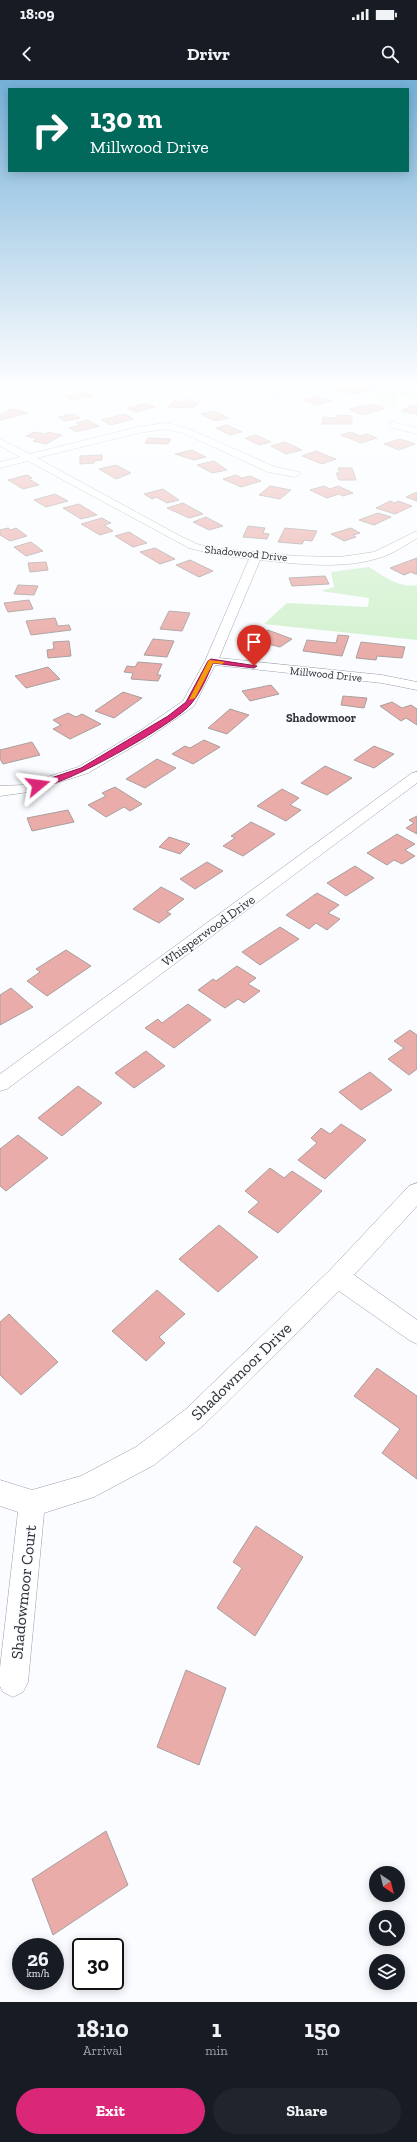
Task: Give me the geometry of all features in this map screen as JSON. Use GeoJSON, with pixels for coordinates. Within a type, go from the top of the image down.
{"type":"FeatureCollection","features":[{"type":"Feature","properties":{"kind":"street","name":"Shadowood Drive"},"geometry":{"type":"LineString","coordinates":[[59,476],[178,539],[213,551],[338,561],[360,559],[378,554],[417,534]]}},
{"type":"Feature","properties":{"kind":"street"},"geometry":{"type":"LineString","coordinates":[[0,791],[24,789],[83,770],[146,733],[189,703],[211,661],[256,555]]}},
{"type":"Feature","properties":{"kind":"street","name":"Millwood Drive"},"geometry":{"type":"LineString","coordinates":[[211,661],[382,679],[417,686]]}},
{"type":"Feature","properties":{"kind":"street","name":"Whisperwood Drive"},"geometry":{"type":"LineString","coordinates":[[0,1084],[417,776]]}},
{"type":"Feature","properties":{"kind":"street","name":"Shadowmoor Drive"},"geometry":{"type":"LineString","coordinates":[[32,1503],[85,1488],[145,1456],[195,1416],[338,1277],[417,1192]]}},
{"type":"Feature","properties":{"kind":"street"},"geometry":{"type":"LineString","coordinates":[[338,1277],[417,1332]]}},
{"type":"Feature","properties":{"kind":"street"},"geometry":{"type":"LineString","coordinates":[[0,1493],[32,1503]]}},
{"type":"Feature","properties":{"kind":"street","name":"Shadowmoor Court"},"geometry":{"type":"LineString","coordinates":[[13,1682],[32,1503]]}},
{"type":"Feature","properties":{"kind":"green space"},"geometry":{"type":"Polygon","coordinates":[[[369,567],[398,583],[411,586],[417,585],[417,640],[264,624],[287,603],[368,607],[369,598],[321,591],[334,587],[331,572],[369,567]]]}},
{"type":"Feature","properties":{"kind":"building"},"geometry":{"type":"Polygon","coordinates":[[[28,476],[32,478],[29,479],[39,485],[23,489],[8,480],[28,476]]]}},
{"type":"Feature","properties":{"kind":"building"},"geometry":{"type":"Polygon","coordinates":[[[110,476],[124,476],[116,479],[110,476]]]}},
{"type":"Feature","properties":{"kind":"building"},"geometry":{"type":"Polygon","coordinates":[[[234,476],[242,478],[250,476],[261,481],[241,487],[223,479],[234,476]]]}},
{"type":"Feature","properties":{"kind":"building"},"geometry":{"type":"Polygon","coordinates":[[[337,476],[355,476],[356,480],[339,480],[337,476]]]}},
{"type":"Feature","properties":{"kind":"building"},"geometry":{"type":"Polygon","coordinates":[[[270,486],[291,490],[280,499],[259,495],[270,486]]]}},
{"type":"Feature","properties":{"kind":"building"},"geometry":{"type":"Polygon","coordinates":[[[324,486],[330,489],[338,486],[353,493],[343,496],[339,494],[327,498],[310,490],[324,486]]]}},
{"type":"Feature","properties":{"kind":"building"},"geometry":{"type":"Polygon","coordinates":[[[163,489],[179,500],[167,503],[156,497],[152,499],[144,494],[163,489]]]}},
{"type":"Feature","properties":{"kind":"building"},"geometry":{"type":"Polygon","coordinates":[[[417,492],[417,501],[406,497],[417,492]]]}},
{"type":"Feature","properties":{"kind":"building"},"geometry":{"type":"Polygon","coordinates":[[[55,494],[68,501],[46,507],[34,500],[55,494]]]}},
{"type":"Feature","properties":{"kind":"building"},"geometry":{"type":"Polygon","coordinates":[[[390,501],[395,503],[398,501],[412,506],[395,514],[376,508],[390,501]]]}},
{"type":"Feature","properties":{"kind":"building"},"geometry":{"type":"Polygon","coordinates":[[[183,503],[203,514],[189,518],[167,508],[183,503]]]}},
{"type":"Feature","properties":{"kind":"building"},"geometry":{"type":"Polygon","coordinates":[[[79,504],[97,515],[81,519],[63,508],[79,504]]]}},
{"type":"Feature","properties":{"kind":"building"},"geometry":{"type":"Polygon","coordinates":[[[378,513],[391,517],[374,525],[359,520],[378,513]]]}},
{"type":"Feature","properties":{"kind":"building"},"geometry":{"type":"Polygon","coordinates":[[[206,517],[223,526],[209,530],[193,522],[206,517]]]}},
{"type":"Feature","properties":{"kind":"building"},"geometry":{"type":"Polygon","coordinates":[[[102,518],[111,523],[104,525],[113,531],[100,535],[81,524],[102,518]]]}},
{"type":"Feature","properties":{"kind":"building"},"geometry":{"type":"Polygon","coordinates":[[[248,526],[265,528],[263,533],[269,534],[267,539],[243,537],[248,526]]]}},
{"type":"Feature","properties":{"kind":"building"},"geometry":{"type":"Polygon","coordinates":[[[8,528],[11,530],[16,528],[27,536],[10,541],[0,535],[0,530],[8,528]]]}},
{"type":"Feature","properties":{"kind":"building"},"geometry":{"type":"Polygon","coordinates":[[[285,528],[317,531],[312,541],[304,540],[302,544],[278,542],[285,528]]]}},
{"type":"Feature","properties":{"kind":"building"},"geometry":{"type":"Polygon","coordinates":[[[351,528],[360,533],[353,535],[356,537],[344,541],[331,534],[351,528]]]}},
{"type":"Feature","properties":{"kind":"building"},"geometry":{"type":"Polygon","coordinates":[[[129,532],[147,543],[133,547],[115,536],[129,532]]]}},
{"type":"Feature","properties":{"kind":"building"},"geometry":{"type":"Polygon","coordinates":[[[31,542],[43,551],[26,556],[14,547],[31,542]]]}},
{"type":"Feature","properties":{"kind":"building"},"geometry":{"type":"Polygon","coordinates":[[[155,548],[175,559],[160,564],[140,552],[155,548]]]}},
{"type":"Feature","properties":{"kind":"building"},"geometry":{"type":"Polygon","coordinates":[[[417,558],[417,574],[411,572],[404,575],[390,568],[417,558]]]}},
{"type":"Feature","properties":{"kind":"building"},"geometry":{"type":"Polygon","coordinates":[[[190,560],[213,571],[199,577],[176,565],[190,560]]]}},
{"type":"Feature","properties":{"kind":"building"},"geometry":{"type":"Polygon","coordinates":[[[46,562],[48,570],[30,572],[28,563],[46,562]]]}},
{"type":"Feature","properties":{"kind":"building"},"geometry":{"type":"Polygon","coordinates":[[[325,576],[329,584],[292,586],[289,578],[325,576]]]}},
{"type":"Feature","properties":{"kind":"building"},"geometry":{"type":"Polygon","coordinates":[[[18,585],[38,586],[34,595],[14,594],[18,585]]]}},
{"type":"Feature","properties":{"kind":"building"},"geometry":{"type":"Polygon","coordinates":[[[29,600],[33,609],[8,612],[4,603],[29,600]]]}},
{"type":"Feature","properties":{"kind":"building"},"geometry":{"type":"Polygon","coordinates":[[[169,611],[190,613],[182,631],[160,629],[169,611]]]}},
{"type":"Feature","properties":{"kind":"building"},"geometry":{"type":"Polygon","coordinates":[[[55,618],[58,626],[69,625],[71,630],[31,635],[26,621],[55,618]]]}},
{"type":"Feature","properties":{"kind":"building"},"geometry":{"type":"Polygon","coordinates":[[[268,630],[292,639],[280,647],[253,640],[268,630]]]}},
{"type":"Feature","properties":{"kind":"building"},"geometry":{"type":"Polygon","coordinates":[[[338,635],[349,636],[342,656],[303,651],[307,640],[336,643],[338,635]]]}},
{"type":"Feature","properties":{"kind":"building"},"geometry":{"type":"Polygon","coordinates":[[[153,639],[174,641],[167,657],[144,655],[153,639]]]}},
{"type":"Feature","properties":{"kind":"building"},"geometry":{"type":"Polygon","coordinates":[[[69,641],[71,656],[48,658],[47,650],[54,649],[53,642],[69,641]]]}},
{"type":"Feature","properties":{"kind":"building"},"geometry":{"type":"Polygon","coordinates":[[[361,642],[405,647],[402,658],[377,656],[376,660],[356,658],[361,642]]]}},
{"type":"Feature","properties":{"kind":"building"},"geometry":{"type":"Polygon","coordinates":[[[138,662],[162,664],[157,675],[161,675],[158,681],[131,679],[133,673],[124,672],[127,666],[135,667],[138,662]]]}},
{"type":"Feature","properties":{"kind":"building"},"geometry":{"type":"Polygon","coordinates":[[[48,667],[60,679],[26,688],[15,676],[48,667]]]}},
{"type":"Feature","properties":{"kind":"building"},"geometry":{"type":"Polygon","coordinates":[[[271,685],[279,694],[250,701],[242,691],[271,685]]]}},
{"type":"Feature","properties":{"kind":"building"},"geometry":{"type":"Polygon","coordinates":[[[123,692],[142,698],[114,718],[95,711],[123,692]]]}},
{"type":"Feature","properties":{"kind":"building"},"geometry":{"type":"Polygon","coordinates":[[[343,696],[367,698],[364,708],[341,705],[343,696]]]}},
{"type":"Feature","properties":{"kind":"building"},"geometry":{"type":"Polygon","coordinates":[[[392,702],[402,708],[411,705],[417,709],[417,725],[406,718],[401,721],[380,706],[392,702]]]}},
{"type":"Feature","properties":{"kind":"building"},"geometry":{"type":"Polygon","coordinates":[[[230,709],[249,715],[227,734],[208,728],[230,709]]]}},
{"type":"Feature","properties":{"kind":"building"},"geometry":{"type":"Polygon","coordinates":[[[68,713],[76,717],[82,714],[101,724],[70,739],[53,729],[61,725],[53,720],[68,713]]]}},
{"type":"Feature","properties":{"kind":"building"},"geometry":{"type":"Polygon","coordinates":[[[204,740],[220,747],[193,764],[172,754],[185,746],[190,748],[204,740]]]}},
{"type":"Feature","properties":{"kind":"building"},"geometry":{"type":"Polygon","coordinates":[[[32,742],[40,755],[3,764],[0,759],[0,750],[32,742]]]}},
{"type":"Feature","properties":{"kind":"building"},"geometry":{"type":"Polygon","coordinates":[[[374,746],[394,754],[374,768],[354,760],[374,746]]]}},
{"type":"Feature","properties":{"kind":"building"},"geometry":{"type":"Polygon","coordinates":[[[157,759],[176,768],[145,788],[126,779],[157,759]]]}},
{"type":"Feature","properties":{"kind":"building"},"geometry":{"type":"Polygon","coordinates":[[[325,766],[352,778],[327,795],[301,783],[325,766]]]}},
{"type":"Feature","properties":{"kind":"building"},"geometry":{"type":"Polygon","coordinates":[[[115,787],[142,804],[130,811],[124,807],[106,817],[88,805],[106,796],[102,793],[115,787]]]}},
{"type":"Feature","properties":{"kind":"building"},"geometry":{"type":"Polygon","coordinates":[[[282,789],[299,798],[290,805],[301,810],[286,821],[257,806],[282,789]]]}},
{"type":"Feature","properties":{"kind":"building"},"geometry":{"type":"Polygon","coordinates":[[[68,810],[74,822],[32,831],[27,818],[68,810]]]}},
{"type":"Feature","properties":{"kind":"building"},"geometry":{"type":"Polygon","coordinates":[[[417,816],[417,834],[406,828],[414,823],[409,820],[417,816]]]}},
{"type":"Feature","properties":{"kind":"building"},"geometry":{"type":"Polygon","coordinates":[[[251,822],[275,834],[243,856],[223,846],[235,838],[231,836],[251,822]]]}},
{"type":"Feature","properties":{"kind":"building"},"geometry":{"type":"Polygon","coordinates":[[[397,834],[415,844],[405,850],[415,856],[402,864],[394,860],[387,865],[367,853],[397,834]]]}},
{"type":"Feature","properties":{"kind":"building"},"geometry":{"type":"Polygon","coordinates":[[[169,837],[190,844],[180,854],[159,847],[169,837]]]}},
{"type":"Feature","properties":{"kind":"building"},"geometry":{"type":"Polygon","coordinates":[[[207,862],[223,871],[195,889],[180,879],[207,862]]]}},
{"type":"Feature","properties":{"kind":"building"},"geometry":{"type":"Polygon","coordinates":[[[355,866],[374,878],[346,896],[327,883],[355,866]]]}},
{"type":"Feature","properties":{"kind":"building"},"geometry":{"type":"Polygon","coordinates":[[[161,887],[184,899],[167,912],[171,914],[159,923],[133,909],[161,887]]]}},
{"type":"Feature","properties":{"kind":"building"},"geometry":{"type":"Polygon","coordinates":[[[317,893],[339,905],[328,913],[340,919],[327,930],[316,923],[309,929],[286,915],[317,893]]]}},
{"type":"Feature","properties":{"kind":"building"},"geometry":{"type":"Polygon","coordinates":[[[280,927],[299,939],[260,965],[242,952],[280,927]]]}},
{"type":"Feature","properties":{"kind":"building"},"geometry":{"type":"Polygon","coordinates":[[[66,950],[91,966],[47,996],[27,981],[40,972],[36,969],[66,950]]]}},
{"type":"Feature","properties":{"kind":"building"},"geometry":{"type":"Polygon","coordinates":[[[237,966],[256,978],[248,984],[260,991],[244,1003],[238,999],[225,1008],[198,990],[213,979],[216,981],[237,966]]]}},
{"type":"Feature","properties":{"kind":"building"},"geometry":{"type":"Polygon","coordinates":[[[11,988],[33,1007],[0,1025],[0,995],[11,988]]]}},
{"type":"Feature","properties":{"kind":"building"},"geometry":{"type":"Polygon","coordinates":[[[188,1004],[211,1020],[174,1048],[145,1028],[158,1019],[162,1023],[188,1004]]]}},
{"type":"Feature","properties":{"kind":"building"},"geometry":{"type":"Polygon","coordinates":[[[410,1030],[417,1035],[417,1069],[409,1075],[388,1059],[404,1048],[394,1041],[410,1030]]]}},
{"type":"Feature","properties":{"kind":"building"},"geometry":{"type":"Polygon","coordinates":[[[146,1051],[165,1066],[134,1088],[115,1073],[146,1051]]]}},
{"type":"Feature","properties":{"kind":"building"},"geometry":{"type":"Polygon","coordinates":[[[370,1072],[392,1090],[361,1110],[339,1092],[370,1072]]]}},
{"type":"Feature","properties":{"kind":"building"},"geometry":{"type":"Polygon","coordinates":[[[78,1086],[102,1103],[62,1136],[38,1118],[78,1086]]]}},
{"type":"Feature","properties":{"kind":"building"},"geometry":{"type":"Polygon","coordinates":[[[341,1124],[366,1140],[325,1179],[298,1160],[317,1143],[311,1138],[321,1128],[330,1134],[341,1124]]]}},
{"type":"Feature","properties":{"kind":"building"},"geometry":{"type":"Polygon","coordinates":[[[18,1135],[48,1158],[6,1191],[0,1186],[0,1149],[18,1135]]]}},
{"type":"Feature","properties":{"kind":"building"},"geometry":{"type":"Polygon","coordinates":[[[270,1168],[284,1178],[292,1171],[322,1191],[278,1233],[248,1212],[259,1202],[245,1191],[270,1168]]]}},
{"type":"Feature","properties":{"kind":"building"},"geometry":{"type":"Polygon","coordinates":[[[219,1225],[258,1257],[218,1292],[179,1259],[219,1225]]]}},
{"type":"Feature","properties":{"kind":"building"},"geometry":{"type":"Polygon","coordinates":[[[157,1290],[185,1314],[159,1337],[165,1343],[146,1361],[112,1331],[157,1290]]]}},
{"type":"Feature","properties":{"kind":"building"},"geometry":{"type":"Polygon","coordinates":[[[9,1314],[58,1362],[21,1395],[0,1375],[0,1322],[9,1314]]]}},
{"type":"Feature","properties":{"kind":"building"},"geometry":{"type":"Polygon","coordinates":[[[377,1368],[417,1396],[417,1479],[382,1453],[400,1429],[354,1396],[377,1368]]]}},
{"type":"Feature","properties":{"kind":"building"},"geometry":{"type":"Polygon","coordinates":[[[256,1526],[303,1557],[255,1636],[217,1608],[242,1568],[233,1562],[256,1526]]]}},
{"type":"Feature","properties":{"kind":"building"},"geometry":{"type":"Polygon","coordinates":[[[186,1670],[226,1688],[199,1765],[157,1747],[186,1670]]]}},
{"type":"Feature","properties":{"kind":"building"},"geometry":{"type":"Polygon","coordinates":[[[106,1831],[128,1885],[53,1935],[32,1879],[106,1831]]]}},
{"type":"Feature","properties":{"kind":"slow traffic"},"geometry":{"type":"LineString","coordinates":[[192,698],[211,661],[222,662]]}},
{"type":"Feature","properties":{"kind":"district","name":"Shadowmoor"},"geometry":{"type":"Point","coordinates":[321,718]}},
{"type":"Feature","properties":{"kind":"route"},"geometry":{"type":"LineString","coordinates":[[38,785],[83,770],[171,718],[189,703],[211,661],[254,666]]}}]}
